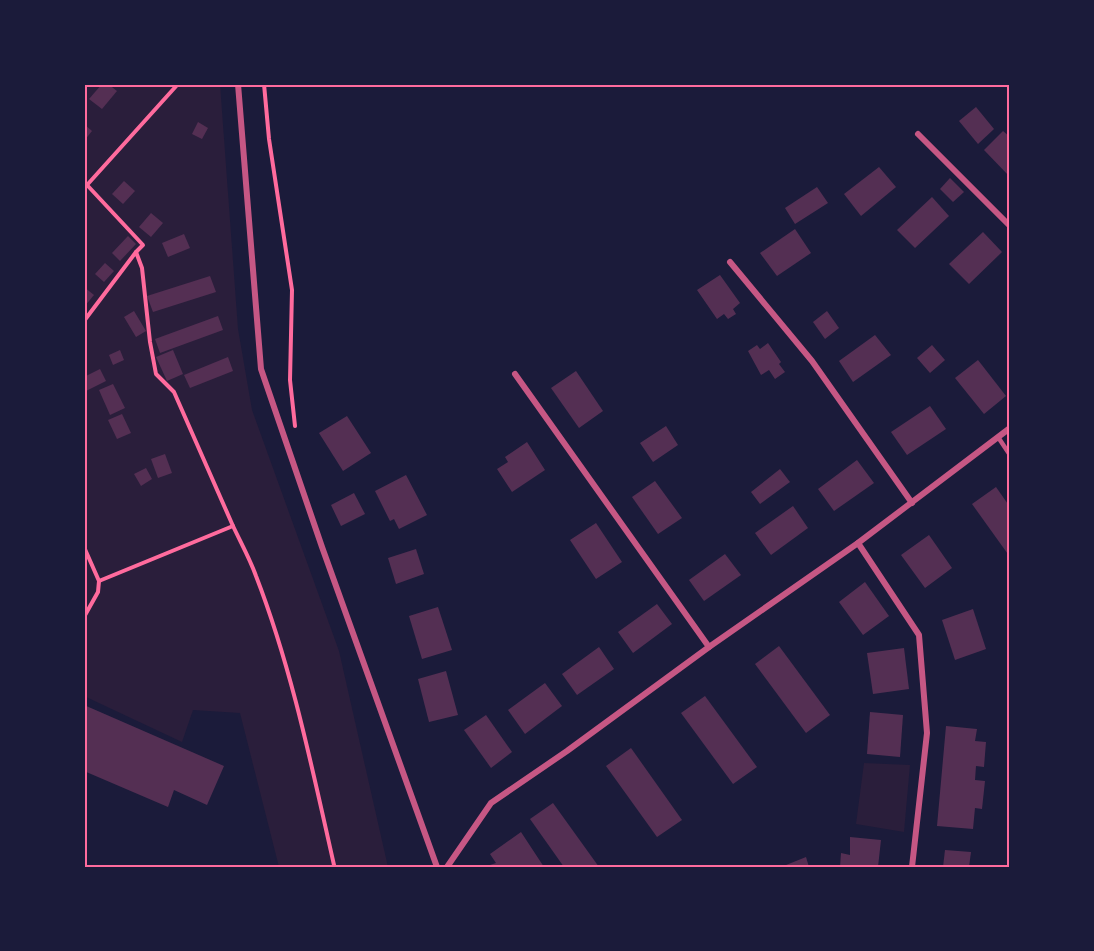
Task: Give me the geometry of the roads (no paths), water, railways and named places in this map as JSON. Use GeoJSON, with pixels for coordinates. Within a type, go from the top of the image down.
{"type":"FeatureCollection","features":[{"type":"Feature","properties":{"kind":"street"},"geometry":{"type":"LineString","coordinates":[[237,84],[261,369],[437,867]]}},
{"type":"Feature","properties":{"kind":"street"},"geometry":{"type":"LineString","coordinates":[[918,134],[1010,226]]}},
{"type":"Feature","properties":{"kind":"street"},"geometry":{"type":"LineString","coordinates":[[730,262],[812,361],[912,503]]}},
{"type":"Feature","properties":{"kind":"street"},"geometry":{"type":"LineString","coordinates":[[515,374],[710,647]]}},
{"type":"Feature","properties":{"kind":"street"},"geometry":{"type":"LineString","coordinates":[[447,867],[491,804],[858,543],[1010,428]]}},
{"type":"Feature","properties":{"kind":"street"},"geometry":{"type":"LineString","coordinates":[[858,543],[919,635],[927,733],[912,867]]}},
{"type":"Feature","properties":{"kind":"lane"},"geometry":{"type":"LineString","coordinates":[[998,437],[1010,454]]}}]}
